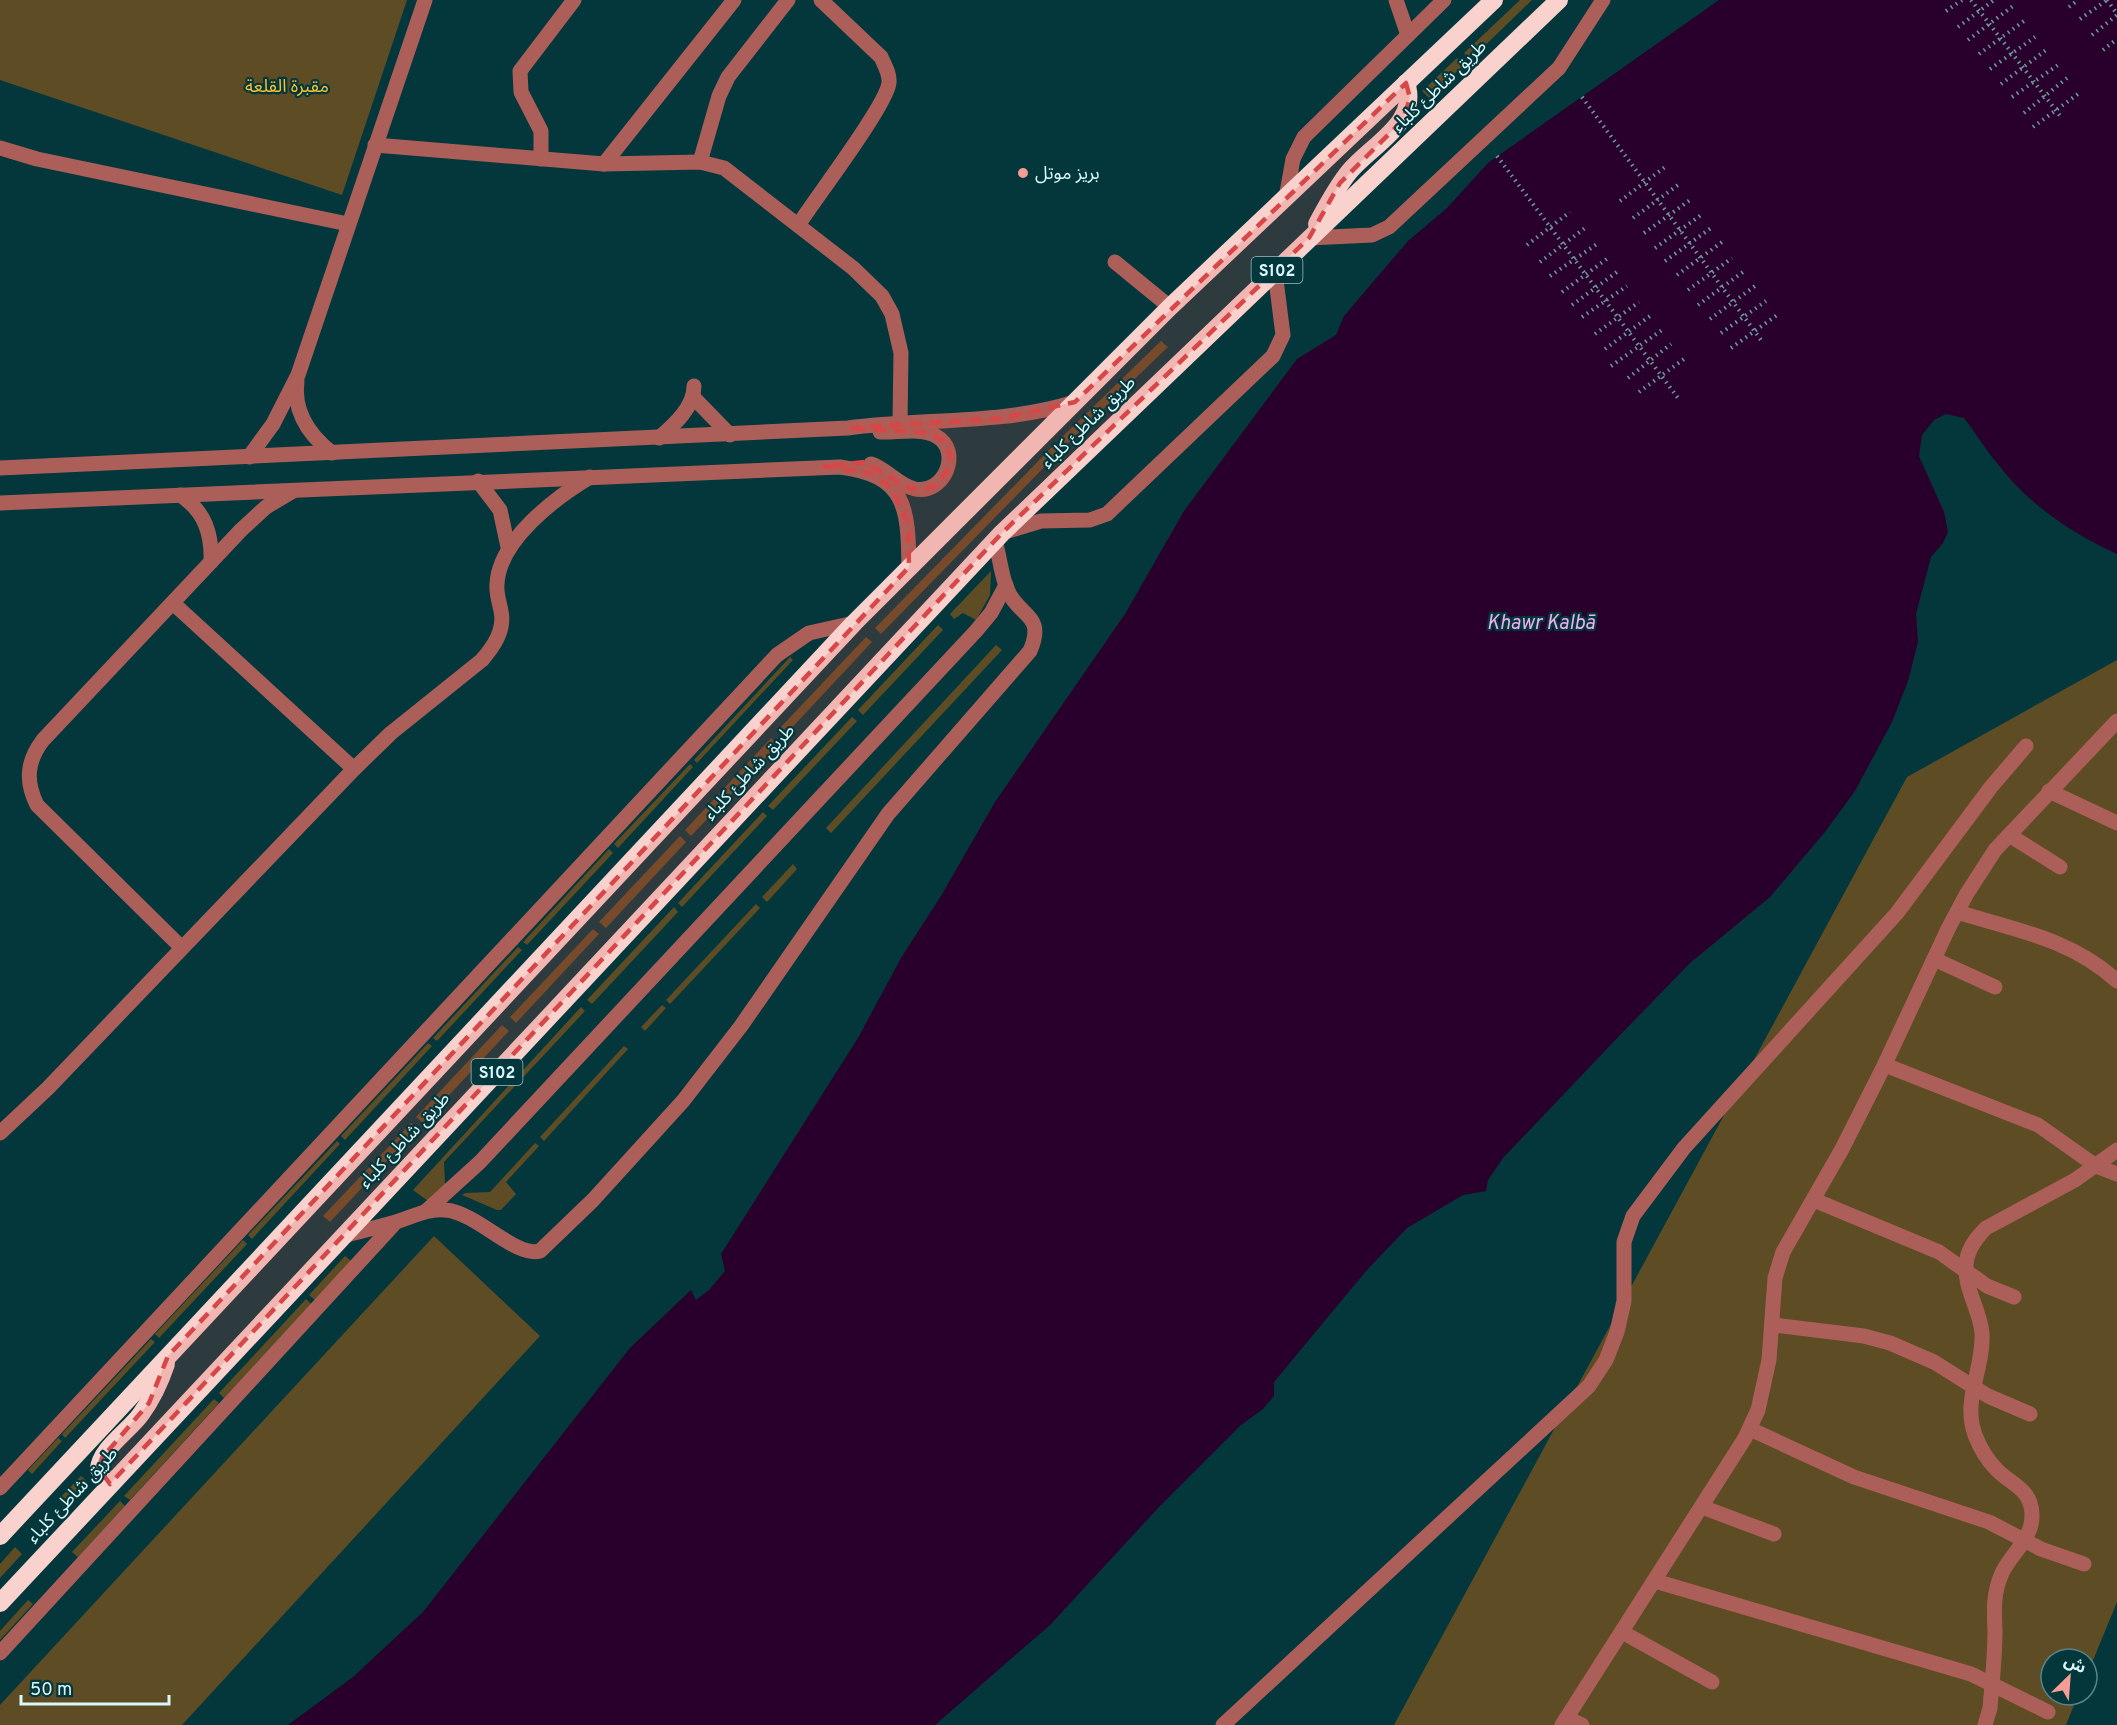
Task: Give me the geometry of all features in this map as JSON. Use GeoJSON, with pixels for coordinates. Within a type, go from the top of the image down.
{"type":"FeatureCollection","features":[{"type":"Feature","properties":{"kind":"highway","name":"طريق شاطئ كلباء"},"geometry":{"type":"LineString","coordinates":[[0,1536],[854,623],[1170,308],[1494,0]]}},
{"type":"Feature","properties":{"kind":"highway","name":"طريق شاطئ كلباء"},"geometry":{"type":"LineString","coordinates":[[0,1603],[999,537],[1559,0]]}},
{"type":"Feature","properties":{"kind":"highway"},"geometry":{"type":"LineString","coordinates":[[1309,238],[1340,183],[1403,120],[1410,98],[1406,83]]}},
{"type":"Feature","properties":{"kind":"highway"},"geometry":{"type":"LineString","coordinates":[[110,1484],[99,1469],[102,1458],[129,1430],[149,1403],[168,1356]]}},
{"type":"Feature","properties":{"kind":"street"},"geometry":{"type":"LineString","coordinates":[[249,457],[273,424],[298,375],[425,0]]}},
{"type":"Feature","properties":{"kind":"street"},"geometry":{"type":"LineString","coordinates":[[541,159],[541,131],[521,92],[520,71],[574,0]]}},
{"type":"Feature","properties":{"kind":"street"},"geometry":{"type":"LineString","coordinates":[[604,164],[734,0]]}},
{"type":"Feature","properties":{"kind":"street"},"geometry":{"type":"LineString","coordinates":[[700,162],[719,96],[728,77],[788,0]]}},
{"type":"Feature","properties":{"kind":"street"},"geometry":{"type":"LineString","coordinates":[[799,224],[879,105],[889,82],[887,69],[881,57],[821,0]]}},
{"type":"Feature","properties":{"kind":"street"},"geometry":{"type":"LineString","coordinates":[[1286,198],[1293,159],[1304,137],[1444,0]]}},
{"type":"Feature","properties":{"kind":"street"},"geometry":{"type":"LineString","coordinates":[[1309,238],[1372,235],[1389,227],[1559,68],[1603,0]]}},
{"type":"Feature","properties":{"kind":"street"},"geometry":{"type":"LineString","coordinates":[[1397,1],[1432,11]]}},
{"type":"Feature","properties":{"kind":"street"},"geometry":{"type":"LineString","coordinates":[[1397,1],[1408,35]]}},
{"type":"Feature","properties":{"kind":"street"},"geometry":{"type":"LineString","coordinates":[[375,145],[604,164],[700,162],[718,166],[735,174],[869,281],[892,314],[901,353],[900,422]]}},
{"type":"Feature","properties":{"kind":"street"},"geometry":{"type":"LineString","coordinates":[[0,148],[37,159],[348,224]]}},
{"type":"Feature","properties":{"kind":"street"},"geometry":{"type":"LineString","coordinates":[[1115,262],[1170,308]]}},
{"type":"Feature","properties":{"kind":"street"},"geometry":{"type":"LineString","coordinates":[[343,1236],[425,1212],[445,1209],[462,1212],[526,1252],[540,1251],[639,1151],[683,1101],[741,1026],[888,814],[1030,651],[1036,633],[1034,621],[1012,597],[1006,585],[999,537],[1041,521],[1090,520],[1107,514],[1190,436],[1278,350],[1283,335],[1275,272]]}},
{"type":"Feature","properties":{"kind":"street"},"geometry":{"type":"LineString","coordinates":[[298,375],[297,397],[303,419],[315,438],[332,453]]}},
{"type":"Feature","properties":{"kind":"street"},"geometry":{"type":"LineString","coordinates":[[659,438],[678,420],[694,392],[730,435]]}},
{"type":"Feature","properties":{"kind":"street"},"geometry":{"type":"LineString","coordinates":[[0,468],[848,428],[900,422],[1002,418],[1043,411],[1075,402]]}},
{"type":"Feature","properties":{"kind":"street"},"geometry":{"type":"LineString","coordinates":[[0,503],[824,466],[844,461],[865,462],[885,469],[907,487],[923,490],[937,484],[946,472],[950,456],[943,441],[936,436],[920,432],[848,428]]}},
{"type":"Feature","properties":{"kind":"street"},"geometry":{"type":"LineString","coordinates":[[824,466],[869,473],[891,487],[902,504],[908,524],[909,567]]}},
{"type":"Feature","properties":{"kind":"street"},"geometry":{"type":"LineString","coordinates":[[0,1133],[48,1088],[181,947],[391,733],[482,660],[493,647],[502,624],[497,596],[498,575],[508,547],[563,495],[590,477]]}},
{"type":"Feature","properties":{"kind":"street"},"geometry":{"type":"LineString","coordinates":[[478,482],[500,510],[508,547]]}},
{"type":"Feature","properties":{"kind":"street"},"geometry":{"type":"LineString","coordinates":[[181,947],[42,810],[30,792],[29,764],[43,740],[174,604],[252,518],[296,490]]}},
{"type":"Feature","properties":{"kind":"street"},"geometry":{"type":"LineString","coordinates":[[180,495],[196,507],[206,524],[212,562]]}},
{"type":"Feature","properties":{"kind":"street"},"geometry":{"type":"LineString","coordinates":[[425,1212],[480,1162],[976,631],[991,613],[1006,585]]}},
{"type":"Feature","properties":{"kind":"street"},"geometry":{"type":"LineString","coordinates":[[174,604],[354,770]]}},
{"type":"Feature","properties":{"kind":"street"},"geometry":{"type":"LineString","coordinates":[[0,1488],[777,655],[809,633],[854,623]]}},
{"type":"Feature","properties":{"kind":"street"},"geometry":{"type":"LineString","coordinates":[[1582,1725],[1565,1721],[1750,1428],[1764,1385],[1774,1325],[1778,1265],[1885,1065],[1957,912],[1980,872],[2009,835],[2117,721]]}},
{"type":"Feature","properties":{"kind":"street"},"geometry":{"type":"LineString","coordinates":[[1223,1725],[1589,1386],[1606,1360],[1617,1332],[1624,1301],[1624,1242],[1633,1216],[1684,1148],[1897,913],[1991,787],[2026,746]]}},
{"type":"Feature","properties":{"kind":"street"},"geometry":{"type":"LineString","coordinates":[[2049,791],[2117,823]]}},
{"type":"Feature","properties":{"kind":"street"},"geometry":{"type":"LineString","coordinates":[[2009,835],[2060,867]]}},
{"type":"Feature","properties":{"kind":"street"},"geometry":{"type":"LineString","coordinates":[[1957,912],[2066,946],[2091,958],[2117,981]]}},
{"type":"Feature","properties":{"kind":"street"},"geometry":{"type":"LineString","coordinates":[[1934,959],[1995,987]]}},
{"type":"Feature","properties":{"kind":"street"},"geometry":{"type":"LineString","coordinates":[[1885,1065],[2038,1125],[2096,1166],[2117,1174]]}},
{"type":"Feature","properties":{"kind":"street"},"geometry":{"type":"LineString","coordinates":[[1985,1725],[1990,1708],[1997,1588],[2010,1559],[2024,1541],[2032,1516],[2028,1497],[2023,1489],[1997,1470],[1980,1446],[1971,1421],[1972,1387],[1979,1364],[1982,1333],[1966,1270],[1972,1245],[1986,1228],[2096,1166],[2117,1150]]}},
{"type":"Feature","properties":{"kind":"street"},"geometry":{"type":"LineString","coordinates":[[1814,1200],[1940,1252],[1987,1286],[2014,1297]]}},
{"type":"Feature","properties":{"kind":"street"},"geometry":{"type":"LineString","coordinates":[[0,1653],[396,1222]]}},
{"type":"Feature","properties":{"kind":"street"},"geometry":{"type":"LineString","coordinates":[[1774,1325],[1864,1335],[1890,1343],[1934,1362],[1972,1387],[2030,1414]]}},
{"type":"Feature","properties":{"kind":"street"},"geometry":{"type":"LineString","coordinates":[[1750,1428],[1854,1477],[1989,1522],[2024,1541],[2084,1564]]}},
{"type":"Feature","properties":{"kind":"street"},"geometry":{"type":"LineString","coordinates":[[1702,1507],[1774,1534]]}},
{"type":"Feature","properties":{"kind":"street"},"geometry":{"type":"LineString","coordinates":[[1654,1581],[1792,1620],[1992,1683],[2048,1712]]}},
{"type":"Feature","properties":{"kind":"street"},"geometry":{"type":"LineString","coordinates":[[1622,1632],[1713,1682]]}},
{"type":"Feature","properties":{"kind":"path"},"geometry":{"type":"LineString","coordinates":[[1946,11],[1962,0]]}},
{"type":"Feature","properties":{"kind":"path"},"geometry":{"type":"LineString","coordinates":[[1971,0],[2061,117]]}},
{"type":"Feature","properties":{"kind":"path"},"geometry":{"type":"LineString","coordinates":[[1958,27],[1994,0]]}},
{"type":"Feature","properties":{"kind":"path"},"geometry":{"type":"LineString","coordinates":[[2069,7],[2078,0]]}},
{"type":"Feature","properties":{"kind":"path"},"geometry":{"type":"LineString","coordinates":[[2080,19],[2107,0],[2117,14],[2092,35]]}},
{"type":"Feature","properties":{"kind":"path"},"geometry":{"type":"LineString","coordinates":[[1968,40],[2013,6]]}},
{"type":"Feature","properties":{"kind":"path"},"geometry":{"type":"LineString","coordinates":[[1979,54],[2024,21]]}},
{"type":"Feature","properties":{"kind":"path"},"geometry":{"type":"LineString","coordinates":[[1990,69],[2035,37]]}},
{"type":"Feature","properties":{"kind":"path"},"geometry":{"type":"LineString","coordinates":[[2103,50],[2117,39]]}},
{"type":"Feature","properties":{"kind":"path"},"geometry":{"type":"LineString","coordinates":[[2001,84],[2046,50]]}},
{"type":"Feature","properties":{"kind":"path"},"geometry":{"type":"LineString","coordinates":[[2012,97],[2058,65]]}},
{"type":"Feature","properties":{"kind":"path"},"geometry":{"type":"LineString","coordinates":[[2024,112],[2067,78]]}},
{"type":"Feature","properties":{"kind":"path"},"geometry":{"type":"LineString","coordinates":[[2033,127],[2078,94]]}},
{"type":"Feature","properties":{"kind":"path"},"geometry":{"type":"LineString","coordinates":[[1582,97],[1761,339]]}},
{"type":"Feature","properties":{"kind":"path"},"geometry":{"type":"LineString","coordinates":[[1497,156],[1678,398]]}},
{"type":"Feature","properties":{"kind":"path"},"geometry":{"type":"LineString","coordinates":[[1620,201],[1665,167]]}},
{"type":"Feature","properties":{"kind":"path"},"geometry":{"type":"LineString","coordinates":[[1633,218],[1678,185]]}},
{"type":"Feature","properties":{"kind":"path"},"geometry":{"type":"LineString","coordinates":[[1644,233],[1690,200]]}},
{"type":"Feature","properties":{"kind":"path"},"geometry":{"type":"LineString","coordinates":[[1527,245],[1570,212]]}},
{"type":"Feature","properties":{"kind":"path"},"geometry":{"type":"LineString","coordinates":[[1656,248],[1701,215]]}},
{"type":"Feature","properties":{"kind":"path"},"geometry":{"type":"LineString","coordinates":[[1539,262],[1585,228]]}},
{"type":"Feature","properties":{"kind":"path"},"geometry":{"type":"LineString","coordinates":[[1665,261],[1711,228]]}},
{"type":"Feature","properties":{"kind":"path"},"geometry":{"type":"LineString","coordinates":[[1677,275],[1722,243]]}},
{"type":"Feature","properties":{"kind":"path"},"geometry":{"type":"LineString","coordinates":[[1550,276],[1597,244]]}},
{"type":"Feature","properties":{"kind":"path"},"geometry":{"type":"LineString","coordinates":[[1562,292],[1608,258]]}},
{"type":"Feature","properties":{"kind":"path"},"geometry":{"type":"LineString","coordinates":[[1688,290],[1732,258]]}},
{"type":"Feature","properties":{"kind":"path"},"geometry":{"type":"LineString","coordinates":[[1572,305],[1617,272]]}},
{"type":"Feature","properties":{"kind":"path"},"geometry":{"type":"LineString","coordinates":[[1698,305],[1743,272]]}},
{"type":"Feature","properties":{"kind":"path"},"geometry":{"type":"LineString","coordinates":[[1582,317],[1627,286]]}},
{"type":"Feature","properties":{"kind":"path"},"geometry":{"type":"LineString","coordinates":[[1710,319],[1755,286]]}},
{"type":"Feature","properties":{"kind":"path"},"geometry":{"type":"LineString","coordinates":[[1721,333],[1766,301]]}},
{"type":"Feature","properties":{"kind":"path"},"geometry":{"type":"LineString","coordinates":[[1594,334],[1639,302]]}},
{"type":"Feature","properties":{"kind":"path"},"geometry":{"type":"LineString","coordinates":[[1731,348],[1777,315]]}},
{"type":"Feature","properties":{"kind":"path"},"geometry":{"type":"LineString","coordinates":[[1605,350],[1650,316]]}},
{"type":"Feature","properties":{"kind":"path"},"geometry":{"type":"LineString","coordinates":[[1611,366],[1662,330]]}},
{"type":"Feature","properties":{"kind":"path"},"geometry":{"type":"LineString","coordinates":[[1628,378],[1671,344]]}},
{"type":"Feature","properties":{"kind":"path"},"geometry":{"type":"LineString","coordinates":[[1639,392],[1684,359]]}},
{"type":"Feature","properties":{"kind":"highlighted area"},"geometry":{"type":"Polygon","coordinates":[[[1406,83],[1410,98],[1403,120],[1340,183],[1309,238],[1002,533],[110,1484],[99,1469],[102,1458],[149,1403],[168,1356],[909,567],[908,524],[891,487],[869,473],[824,466],[865,462],[907,487],[923,490],[937,484],[946,472],[950,456],[943,441],[929,433],[848,428],[1002,418],[1075,402],[1406,83]]]}},
{"type":"Feature","properties":{"kind":"green space","name":"مقبرة القلعة"},"geometry":{"type":"Polygon","coordinates":[[[0,0],[407,0],[342,195],[0,80],[0,0]]]}},
{"type":"Feature","properties":{"kind":"green space"},"geometry":{"type":"Polygon","coordinates":[[[1520,0],[1532,0],[1470,60],[1464,53],[1520,0]]]}},
{"type":"Feature","properties":{"kind":"green space"},"geometry":{"type":"Polygon","coordinates":[[[1457,58],[1464,65],[1429,98],[1422,91],[1457,58]]]}},
{"type":"Feature","properties":{"kind":"green space"},"geometry":{"type":"Polygon","coordinates":[[[1161,341],[1168,347],[1066,445],[1060,439],[1161,341]]]}},
{"type":"Feature","properties":{"kind":"green space"},"geometry":{"type":"Polygon","coordinates":[[[1054,445],[1060,451],[881,634],[875,628],[1054,445]]]}},
{"type":"Feature","properties":{"kind":"green space"},"geometry":{"type":"Polygon","coordinates":[[[991,571],[990,595],[976,620],[963,613],[954,619],[950,614],[991,571]]]}},
{"type":"Feature","properties":{"kind":"green space"},"geometry":{"type":"Polygon","coordinates":[[[938,625],[943,630],[863,715],[858,710],[938,625]]]}},
{"type":"Feature","properties":{"kind":"green space"},"geometry":{"type":"Polygon","coordinates":[[[866,637],[872,642],[786,734],[780,728],[866,637]]]}},
{"type":"Feature","properties":{"kind":"green space"},"geometry":{"type":"Polygon","coordinates":[[[996,645],[1002,650],[831,833],[826,828],[996,645]]]}},
{"type":"Feature","properties":{"kind":"green space"},"geometry":{"type":"Polygon","coordinates":[[[790,657],[793,660],[697,763],[694,760],[790,657]]]}},
{"type":"Feature","properties":{"kind":"green space"},"geometry":{"type":"Polygon","coordinates":[[[2117,660],[2117,1602],[2099,1647],[2039,1647],[2039,1707],[2073,1707],[2066,1725],[1394,1725],[1907,777],[2117,660]]]}},
{"type":"Feature","properties":{"kind":"green space"},"geometry":{"type":"Polygon","coordinates":[[[852,717],[857,721],[773,810],[768,806],[852,717]]]}},
{"type":"Feature","properties":{"kind":"green space"},"geometry":{"type":"Polygon","coordinates":[[[771,738],[778,745],[691,836],[685,830],[771,738]]]}},
{"type":"Feature","properties":{"kind":"green space"},"geometry":{"type":"Polygon","coordinates":[[[690,764],[693,767],[618,848],[614,844],[690,764]]]}},
{"type":"Feature","properties":{"kind":"green space"},"geometry":{"type":"Polygon","coordinates":[[[763,812],[767,816],[682,907],[678,903],[763,812]]]}},
{"type":"Feature","properties":{"kind":"green space"},"geometry":{"type":"Polygon","coordinates":[[[680,836],[686,842],[606,928],[599,922],[680,836]]]}},
{"type":"Feature","properties":{"kind":"green space"},"geometry":{"type":"Polygon","coordinates":[[[609,849],[613,853],[527,945],[523,942],[609,849]]]}},
{"type":"Feature","properties":{"kind":"green space"},"geometry":{"type":"Polygon","coordinates":[[[793,864],[797,869],[767,902],[762,897],[793,864]]]}},
{"type":"Feature","properties":{"kind":"green space"},"geometry":{"type":"Polygon","coordinates":[[[756,904],[760,908],[670,1004],[666,1000],[756,904]]]}},
{"type":"Feature","properties":{"kind":"green space"},"geometry":{"type":"Polygon","coordinates":[[[674,907],[678,912],[592,1004],[587,1000],[674,907]]]}},
{"type":"Feature","properties":{"kind":"green space"},"geometry":{"type":"Polygon","coordinates":[[[593,929],[599,934],[516,1023],[510,1017],[593,929]]]}},
{"type":"Feature","properties":{"kind":"green space"},"geometry":{"type":"Polygon","coordinates":[[[518,947],[522,950],[437,1041],[433,1038],[518,947]]]}},
{"type":"Feature","properties":{"kind":"green space"},"geometry":{"type":"Polygon","coordinates":[[[662,1005],[666,1008],[645,1031],[641,1027],[662,1005]]]}},
{"type":"Feature","properties":{"kind":"green space"},"geometry":{"type":"Polygon","coordinates":[[[581,1007],[585,1011],[444,1162],[445,1184],[428,1201],[413,1190],[581,1007]]]}},
{"type":"Feature","properties":{"kind":"green space"},"geometry":{"type":"Polygon","coordinates":[[[502,1025],[509,1031],[423,1123],[416,1117],[502,1025]]]}},
{"type":"Feature","properties":{"kind":"green space"},"geometry":{"type":"Polygon","coordinates":[[[428,1043],[432,1046],[345,1140],[341,1136],[428,1043]]]}},
{"type":"Feature","properties":{"kind":"green space"},"geometry":{"type":"Polygon","coordinates":[[[624,1046],[628,1049],[544,1141],[540,1137],[624,1046]]]}},
{"type":"Feature","properties":{"kind":"green space"},"geometry":{"type":"Polygon","coordinates":[[[411,1123],[417,1129],[330,1222],[323,1216],[411,1123]]]}},
{"type":"Feature","properties":{"kind":"green space"},"geometry":{"type":"Polygon","coordinates":[[[337,1141],[340,1144],[252,1239],[248,1235],[337,1141]]]}},
{"type":"Feature","properties":{"kind":"green space"},"geometry":{"type":"Polygon","coordinates":[[[535,1143],[539,1146],[506,1182],[516,1194],[501,1210],[462,1195],[490,1192],[535,1143]]]}},
{"type":"Feature","properties":{"kind":"green space"},"geometry":{"type":"Polygon","coordinates":[[[434,1236],[540,1336],[182,1725],[0,1725],[0,1705],[434,1236]]]}},
{"type":"Feature","properties":{"kind":"green space"},"geometry":{"type":"Polygon","coordinates":[[[243,1240],[247,1244],[159,1338],[155,1334],[243,1240]]]}},
{"type":"Feature","properties":{"kind":"green space"},"geometry":{"type":"Polygon","coordinates":[[[345,1256],[351,1261],[315,1300],[309,1295],[345,1256]]]}},
{"type":"Feature","properties":{"kind":"green space"},"geometry":{"type":"Polygon","coordinates":[[[306,1299],[311,1304],[224,1398],[219,1393],[306,1299]]]}},
{"type":"Feature","properties":{"kind":"green space"},"geometry":{"type":"Polygon","coordinates":[[[151,1339],[155,1342],[65,1438],[62,1434],[151,1339]]]}},
{"type":"Feature","properties":{"kind":"green space"},"geometry":{"type":"Polygon","coordinates":[[[214,1399],[219,1403],[130,1500],[124,1496],[214,1399]]]}},
{"type":"Feature","properties":{"kind":"green space"},"geometry":{"type":"Polygon","coordinates":[[[58,1438],[62,1441],[32,1474],[28,1470],[58,1438]]]}},
{"type":"Feature","properties":{"kind":"green space"},"geometry":{"type":"Polygon","coordinates":[[[81,1476],[89,1483],[65,1507],[58,1500],[81,1476]]]}},
{"type":"Feature","properties":{"kind":"green space"},"geometry":{"type":"Polygon","coordinates":[[[120,1501],[125,1506],[78,1557],[72,1552],[120,1501]]]}},
{"type":"Feature","properties":{"kind":"green space"},"geometry":{"type":"Polygon","coordinates":[[[15,1547],[22,1554],[0,1578],[0,1564],[15,1547]]]}},
{"type":"Feature","properties":{"kind":"green space"},"geometry":{"type":"Polygon","coordinates":[[[28,1600],[33,1604],[0,1640],[0,1631],[28,1600]]]}},
{"type":"Feature","properties":{"kind":"water","name":"Khawr Kalbā"},"geometry":{"type":"Polygon","coordinates":[[[1719,0],[2117,0],[2117,554],[2067,527],[2022,492],[1988,452],[1964,418],[1946,414],[1934,420],[1922,435],[1919,456],[1944,512],[1948,532],[1943,543],[1931,557],[1916,614],[1918,642],[1908,681],[1892,722],[1855,791],[1825,832],[1770,897],[1690,963],[1503,1158],[1488,1180],[1486,1191],[1463,1195],[1407,1228],[1366,1271],[1274,1382],[1274,1396],[1263,1409],[1241,1425],[1159,1507],[1050,1625],[935,1725],[288,1725],[353,1677],[423,1612],[630,1348],[691,1290],[696,1300],[709,1290],[725,1271],[721,1254],[858,1038],[901,958],[941,896],[995,802],[1125,614],[1184,511],[1297,359],[1336,335],[1344,316],[1408,241],[1447,208],[1488,163],[1719,0]]]}},
{"type":"Feature","properties":{"kind":"place","name":"بريز موتل"},"geometry":{"type":"Point","coordinates":[1023,173]}}]}
